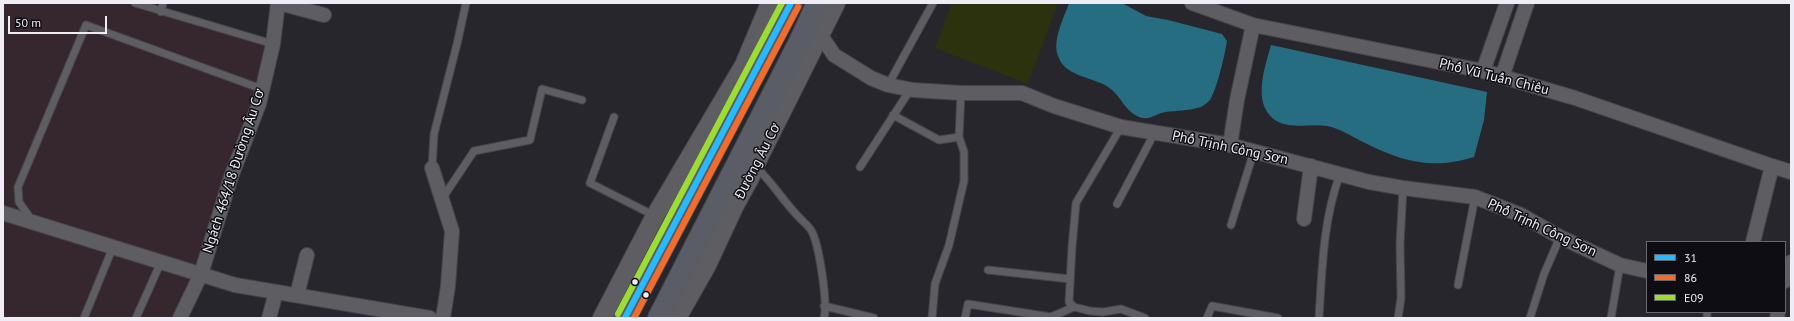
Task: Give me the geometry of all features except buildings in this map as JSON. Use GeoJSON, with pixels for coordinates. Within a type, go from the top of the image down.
{"type":"FeatureCollection","features":[{"type":"Feature","properties":{"kind":"main road"},"geometry":{"type":"LineString","coordinates":[[625,318],[791,3]]}},
{"type":"Feature","properties":{"kind":"main road","name":"Đường Âu Cơ"},"geometry":{"type":"LineString","coordinates":[[659,318],[800,42],[818,3]]}},
{"type":"Feature","properties":{"kind":"main road"},"geometry":{"type":"LineString","coordinates":[[777,31],[800,42]]}},
{"type":"Feature","properties":{"kind":"street"},"geometry":{"type":"LineString","coordinates":[[279,3],[324,15]]}},
{"type":"Feature","properties":{"kind":"street","name":"Ngách 464/18 Đường Âu Cơ"},"geometry":{"type":"LineString","coordinates":[[180,318],[201,274],[231,177],[259,104],[273,44],[279,3]]}},
{"type":"Feature","properties":{"kind":"street"},"geometry":{"type":"LineString","coordinates":[[602,318],[655,216],[744,65],[770,3]]}},
{"type":"Feature","properties":{"kind":"street","name":"Đường Âu Cơ"},"geometry":{"type":"LineString","coordinates":[[677,318],[707,265],[734,207],[750,178],[755,165],[836,3]]}},
{"type":"Feature","properties":{"kind":"street","name":"Phố Vũ Tuấn Chiêu"},"geometry":{"type":"LineString","coordinates":[[1192,3],[1253,25],[1483,71],[1575,98],[1791,172]]}},
{"type":"Feature","properties":{"kind":"street"},"geometry":{"type":"LineString","coordinates":[[1483,71],[1507,3]]}},
{"type":"Feature","properties":{"kind":"street"},"geometry":{"type":"LineString","coordinates":[[1502,77],[1527,3]]}},
{"type":"Feature","properties":{"kind":"street"},"geometry":{"type":"LineString","coordinates":[[1230,145],[1237,100],[1253,25]]}},
{"type":"Feature","properties":{"kind":"street","name":"Phố Trịnh Công Sơn"},"geometry":{"type":"LineString","coordinates":[[820,34],[834,55],[871,78],[888,85],[910,90],[960,93],[1022,93],[1054,106],[1121,127],[1230,145],[1340,174],[1403,188],[1474,197],[1521,215],[1560,237],[1620,264],[1646,271]]}},
{"type":"Feature","properties":{"kind":"street"},"geometry":{"type":"LineString","coordinates":[[1304,219],[1311,166]]}},
{"type":"Feature","properties":{"kind":"street"},"geometry":{"type":"LineString","coordinates":[[1753,241],[1772,166]]}},
{"type":"Feature","properties":{"kind":"street"},"geometry":{"type":"LineString","coordinates":[[432,168],[452,230],[448,286],[443,318]]}},
{"type":"Feature","properties":{"kind":"street"},"geometry":{"type":"LineString","coordinates":[[3,213],[235,285],[430,318]]}},
{"type":"Feature","properties":{"kind":"street"},"geometry":{"type":"LineString","coordinates":[[297,295],[307,255]]}},
{"type":"Feature","properties":{"kind":"street"},"geometry":{"type":"LineString","coordinates":[[1786,278],[1791,262]]}},
{"type":"Feature","properties":{"kind":"street"},"geometry":{"type":"LineString","coordinates":[[269,318],[276,292]]}},
{"type":"Feature","properties":{"kind":"lane"},"geometry":{"type":"LineString","coordinates":[[135,3],[161,12],[273,44]]}},
{"type":"Feature","properties":{"kind":"lane"},"geometry":{"type":"LineString","coordinates":[[161,12],[163,3]]}},
{"type":"Feature","properties":{"kind":"lane"},"geometry":{"type":"LineString","coordinates":[[432,168],[434,134],[466,3]]}},
{"type":"Feature","properties":{"kind":"lane"},"geometry":{"type":"LineString","coordinates":[[888,85],[933,3]]}},
{"type":"Feature","properties":{"kind":"lane"},"geometry":{"type":"LineString","coordinates":[[32,222],[19,202],[18,187],[86,25],[262,89]]}},
{"type":"Feature","properties":{"kind":"lane"},"geometry":{"type":"LineString","coordinates":[[442,199],[474,151],[530,140],[542,89],[582,100]]}},
{"type":"Feature","properties":{"kind":"lane"},"geometry":{"type":"LineString","coordinates":[[860,167],[910,90]]}},
{"type":"Feature","properties":{"kind":"lane"},"geometry":{"type":"LineString","coordinates":[[932,318],[935,284],[948,245],[964,181],[964,152],[959,137],[960,93]]}},
{"type":"Feature","properties":{"kind":"lane"},"geometry":{"type":"LineString","coordinates":[[893,115],[939,140],[959,137]]}},
{"type":"Feature","properties":{"kind":"lane"},"geometry":{"type":"LineString","coordinates":[[614,118],[590,183],[655,216]]}},
{"type":"Feature","properties":{"kind":"lane"},"geometry":{"type":"LineString","coordinates":[[1121,127],[1076,203],[1070,279],[1070,302],[1074,307],[1090,311],[1103,312],[1121,309],[1145,318]]}},
{"type":"Feature","properties":{"kind":"lane"},"geometry":{"type":"LineString","coordinates":[[1117,204],[1156,132]]}},
{"type":"Feature","properties":{"kind":"lane"},"geometry":{"type":"LineString","coordinates":[[1231,226],[1254,151]]}},
{"type":"Feature","properties":{"kind":"lane"},"geometry":{"type":"LineString","coordinates":[[755,165],[765,175],[795,214],[811,230],[821,272],[824,318]]}},
{"type":"Feature","properties":{"kind":"lane"},"geometry":{"type":"LineString","coordinates":[[1319,318],[1324,244],[1334,193],[1340,174]]}},
{"type":"Feature","properties":{"kind":"lane"},"geometry":{"type":"LineString","coordinates":[[1398,318],[1401,298],[1400,244],[1403,188]]}},
{"type":"Feature","properties":{"kind":"lane"},"geometry":{"type":"LineString","coordinates":[[1458,285],[1474,197]]}},
{"type":"Feature","properties":{"kind":"lane"},"geometry":{"type":"LineString","coordinates":[[1530,318],[1544,274],[1560,237]]}},
{"type":"Feature","properties":{"kind":"lane"},"geometry":{"type":"LineString","coordinates":[[84,318],[113,246]]}},
{"type":"Feature","properties":{"kind":"lane"},"geometry":{"type":"LineString","coordinates":[[136,318],[161,262]]}},
{"type":"Feature","properties":{"kind":"lane"},"geometry":{"type":"LineString","coordinates":[[1611,318],[1620,264]]}},
{"type":"Feature","properties":{"kind":"lane"},"geometry":{"type":"LineString","coordinates":[[988,270],[1070,279]]}},
{"type":"Feature","properties":{"kind":"lane"},"geometry":{"type":"LineString","coordinates":[[964,318],[968,304],[1051,317],[1074,307]]}},
{"type":"Feature","properties":{"kind":"lane"},"geometry":{"type":"LineString","coordinates":[[824,306],[874,318]]}},
{"type":"Feature","properties":{"kind":"lane"},"geometry":{"type":"LineString","coordinates":[[1207,318],[1212,306],[1278,318]]}},
{"type":"Feature","properties":{"kind":"shaded area"},"geometry":{"type":"Polygon","coordinates":[[[3,3],[143,3],[273,44],[179,318],[3,318],[3,3]]]}},
{"type":"Feature","properties":{"kind":"green space"},"geometry":{"type":"Polygon","coordinates":[[[952,3],[1058,3],[1028,84],[935,48],[952,3]]]}},
{"type":"Feature","properties":{"kind":"water"},"geometry":{"type":"Polygon","coordinates":[[[1069,3],[1122,3],[1146,16],[1222,34],[1227,41],[1226,47],[1219,77],[1210,99],[1201,107],[1165,112],[1148,118],[1141,118],[1132,113],[1115,93],[1105,85],[1078,75],[1061,62],[1058,56],[1056,43],[1059,29],[1069,3]]]}},
{"type":"Feature","properties":{"kind":"water"},"geometry":{"type":"Polygon","coordinates":[[[1271,45],[1487,92],[1484,120],[1474,157],[1444,163],[1417,162],[1391,155],[1332,127],[1319,125],[1294,126],[1278,122],[1271,117],[1266,110],[1262,95],[1263,78],[1271,45]]]}},
{"type":"Feature","properties":{"kind":"transit line","name":"E09"},"geometry":{"type":"LineString","coordinates":[[618,314],[782,3]]}},
{"type":"Feature","properties":{"kind":"transit line","name":"31"},"geometry":{"type":"LineString","coordinates":[[625,318],[791,3]]}},
{"type":"Feature","properties":{"kind":"transit line","name":"86"},"geometry":{"type":"LineString","coordinates":[[634,318],[798,7]]}}]}
